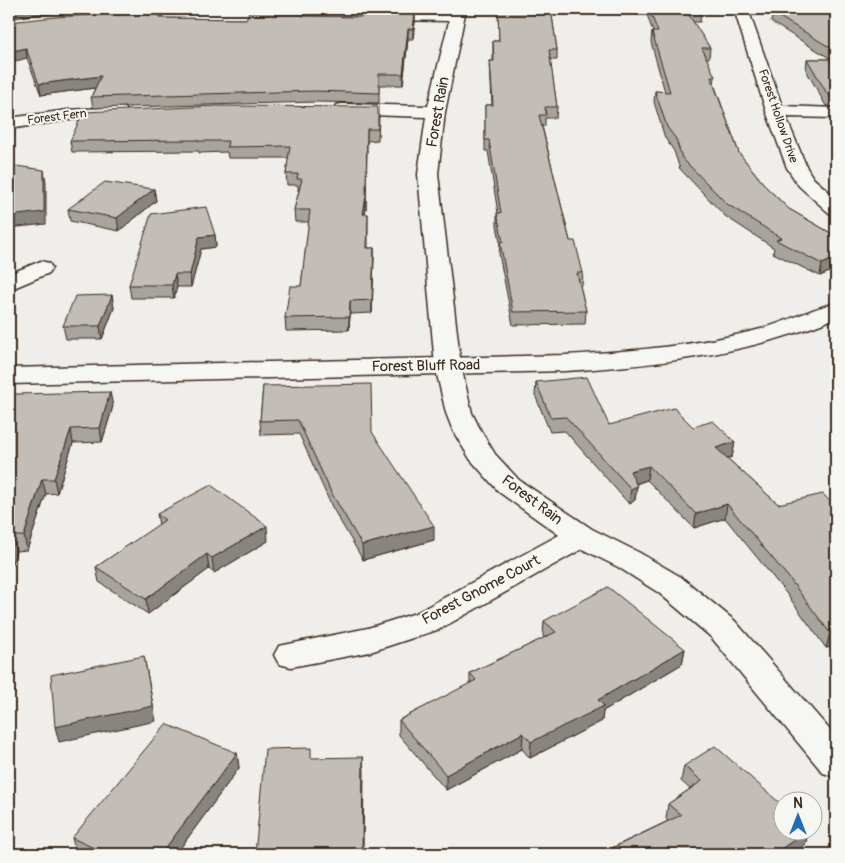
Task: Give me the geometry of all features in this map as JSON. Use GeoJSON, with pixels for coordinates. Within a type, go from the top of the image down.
{"type":"FeatureCollection","features":[{"type":"Feature","properties":{"kind":"street","name":"Forest Hollow Drive"},"geometry":{"type":"LineString","coordinates":[[741,9],[775,111],[797,168],[806,182],[836,209]]}},
{"type":"Feature","properties":{"kind":"street"},"geometry":{"type":"LineString","coordinates":[[112,17],[210,12],[458,13]]}},
{"type":"Feature","properties":{"kind":"street","name":"Forest Rain"},"geometry":{"type":"LineString","coordinates":[[458,13],[436,112],[428,174],[448,366],[466,431],[484,459],[509,486],[581,536],[629,560],[670,585],[723,629],[836,762]]}},
{"type":"Feature","properties":{"kind":"street"},"geometry":{"type":"LineString","coordinates":[[325,109],[436,112]]}},
{"type":"Feature","properties":{"kind":"street"},"geometry":{"type":"LineString","coordinates":[[775,111],[836,113]]}},
{"type":"Feature","properties":{"kind":"street","name":"Forest Fern"},"geometry":{"type":"LineString","coordinates":[[9,124],[68,115],[139,112]]}},
{"type":"Feature","properties":{"kind":"street"},"geometry":{"type":"LineString","coordinates":[[9,283],[41,268]]}},
{"type":"Feature","properties":{"kind":"street","name":"Forest Bluff Road"},"geometry":{"type":"LineString","coordinates":[[9,376],[593,361],[678,353],[731,344],[778,331],[836,310]]}},
{"type":"Feature","properties":{"kind":"street","name":"Forest Gnome Court"},"geometry":{"type":"LineString","coordinates":[[291,655],[370,640],[428,621],[581,536]]}},
{"type":"Feature","properties":{"kind":"building"},"geometry":{"type":"Polygon","coordinates":[[[498,9],[551,9],[557,50],[549,50],[557,107],[545,107],[546,115],[539,115],[570,241],[575,241],[583,273],[577,273],[586,311],[513,312],[500,242],[503,242],[497,213],[501,213],[489,140],[485,140],[485,105],[493,105],[490,61],[494,61],[493,41],[499,41],[498,9]]]}},
{"type":"Feature","properties":{"kind":"building"},"geometry":{"type":"Polygon","coordinates":[[[649,9],[699,9],[701,12],[687,12],[710,48],[702,48],[715,77],[711,77],[739,153],[767,188],[789,209],[836,236],[836,258],[822,264],[776,240],[781,238],[727,204],[682,158],[676,139],[667,127],[655,91],[670,92],[652,32],[658,32],[649,9]]]}},
{"type":"Feature","properties":{"kind":"building"},"geometry":{"type":"Polygon","coordinates":[[[810,9],[836,9],[836,51],[773,13],[810,9]]]}},
{"type":"Feature","properties":{"kind":"building"},"geometry":{"type":"Polygon","coordinates":[[[249,12],[304,12],[303,16],[362,17],[364,12],[415,13],[413,29],[408,29],[403,74],[379,74],[379,93],[315,91],[91,97],[101,76],[39,84],[26,48],[9,52],[9,22],[126,13],[162,13],[159,18],[246,19],[249,12]]]}},
{"type":"Feature","properties":{"kind":"building"},"geometry":{"type":"Polygon","coordinates":[[[807,59],[836,59],[836,96],[828,95],[807,59]]]}},
{"type":"Feature","properties":{"kind":"building"},"geometry":{"type":"Polygon","coordinates":[[[216,106],[378,107],[378,129],[367,129],[366,196],[363,214],[368,214],[367,248],[374,248],[372,300],[350,301],[349,317],[285,318],[290,286],[301,286],[310,210],[294,210],[302,179],[297,179],[298,174],[286,174],[290,146],[227,147],[228,141],[198,140],[70,141],[83,112],[216,106]]]}},
{"type":"Feature","properties":{"kind":"building"},"geometry":{"type":"Polygon","coordinates":[[[9,165],[44,170],[44,212],[9,216],[9,165]]]}},
{"type":"Feature","properties":{"kind":"building"},"geometry":{"type":"Polygon","coordinates":[[[105,182],[154,189],[117,218],[68,209],[105,182]]]}},
{"type":"Feature","properties":{"kind":"building"},"geometry":{"type":"Polygon","coordinates":[[[206,207],[215,235],[199,237],[190,274],[175,274],[172,285],[129,285],[151,214],[206,207]]]}},
{"type":"Feature","properties":{"kind":"building"},"geometry":{"type":"Polygon","coordinates":[[[112,295],[100,326],[63,326],[75,296],[112,295]]]}},
{"type":"Feature","properties":{"kind":"building"},"geometry":{"type":"Polygon","coordinates":[[[587,377],[609,425],[674,408],[693,427],[713,421],[735,442],[716,448],[778,504],[823,494],[836,508],[836,631],[830,633],[789,578],[727,504],[696,514],[649,466],[630,471],[637,486],[631,489],[566,417],[551,418],[536,382],[587,377]]]}},
{"type":"Feature","properties":{"kind":"building"},"geometry":{"type":"Polygon","coordinates":[[[371,384],[372,432],[434,526],[362,545],[331,492],[298,420],[260,421],[263,386],[371,384]]]}},
{"type":"Feature","properties":{"kind":"building"},"geometry":{"type":"Polygon","coordinates":[[[110,392],[100,428],[71,429],[54,479],[42,479],[24,536],[12,536],[9,547],[9,409],[15,394],[110,392]]]}},
{"type":"Feature","properties":{"kind":"building"},"geometry":{"type":"Polygon","coordinates":[[[211,485],[267,526],[212,558],[207,554],[146,599],[96,567],[165,520],[157,514],[211,485]]]}},
{"type":"Feature","properties":{"kind":"building"},"geometry":{"type":"Polygon","coordinates":[[[608,587],[685,649],[598,700],[604,706],[531,742],[523,733],[446,775],[399,720],[476,680],[470,673],[556,632],[544,621],[608,587]]]}},
{"type":"Feature","properties":{"kind":"building"},"geometry":{"type":"Polygon","coordinates":[[[144,656],[153,706],[55,727],[51,675],[144,656]]]}},
{"type":"Feature","properties":{"kind":"building"},"geometry":{"type":"Polygon","coordinates":[[[166,724],[237,753],[161,854],[107,854],[72,838],[166,724]]]}},
{"type":"Feature","properties":{"kind":"building"},"geometry":{"type":"Polygon","coordinates":[[[715,746],[772,796],[772,840],[794,840],[774,854],[600,854],[681,815],[668,804],[702,781],[684,766],[715,746]]]}},
{"type":"Feature","properties":{"kind":"building"},"geometry":{"type":"Polygon","coordinates":[[[311,748],[311,758],[363,757],[362,854],[255,854],[265,749],[311,748]]]}}]}
